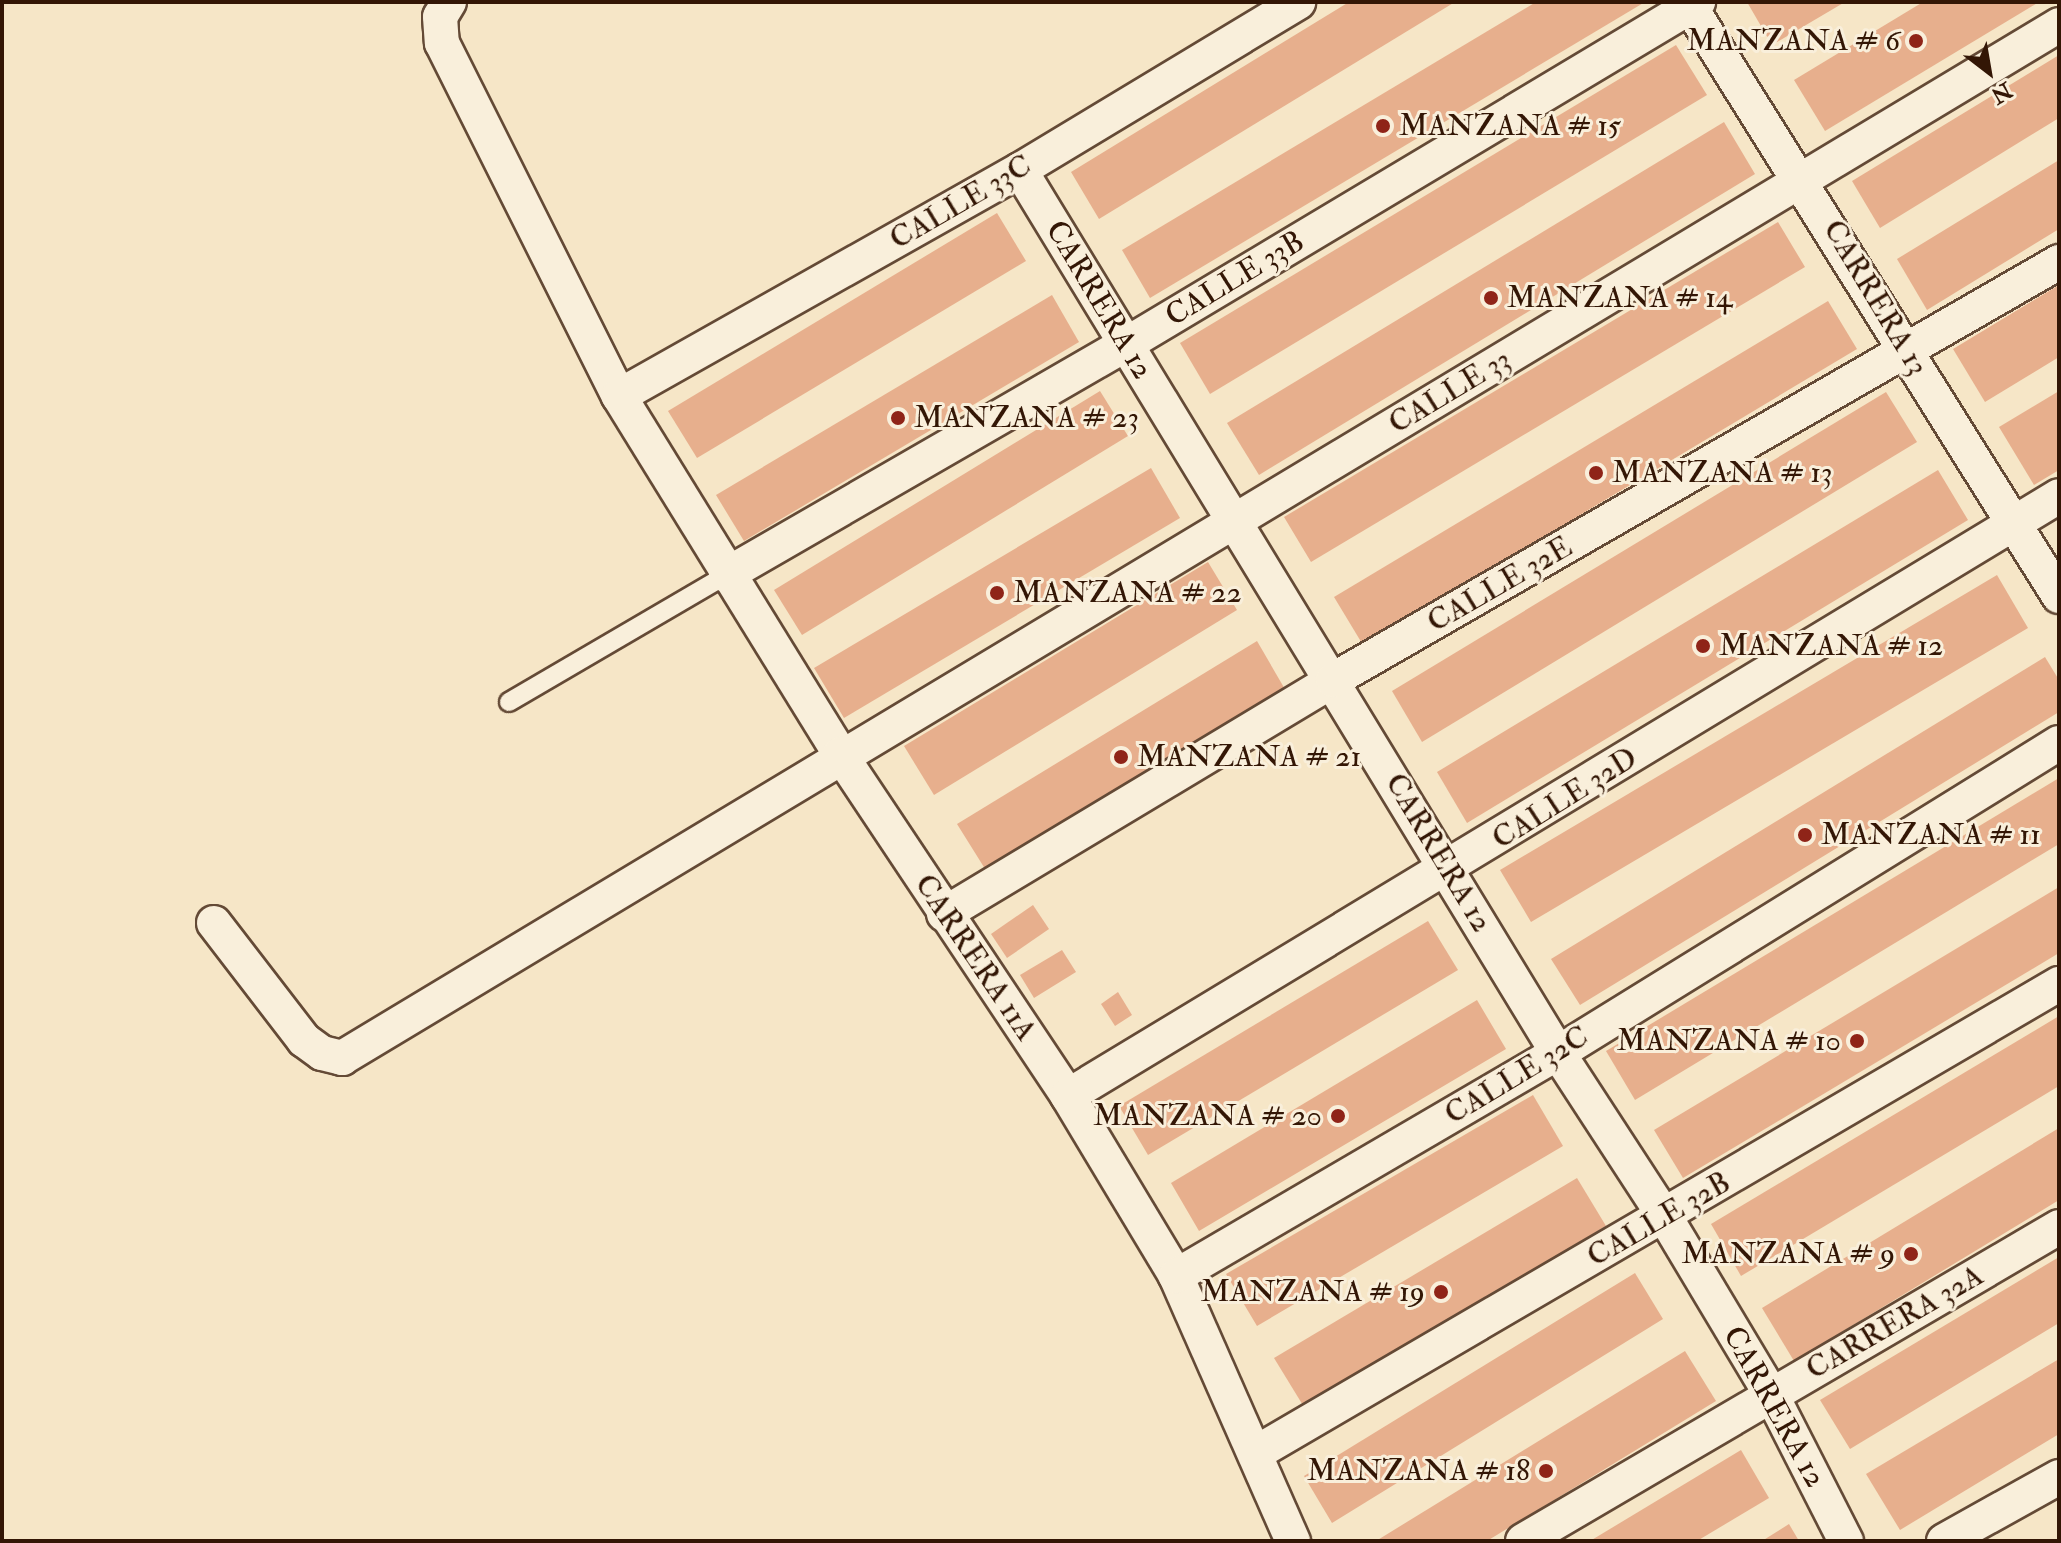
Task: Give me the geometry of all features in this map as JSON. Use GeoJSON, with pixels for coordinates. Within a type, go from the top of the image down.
{"type":"FeatureCollection","features":[{"type":"Feature","properties":{"kind":"street","name":"CARRERA 11A"},"geometry":{"type":"LineString","coordinates":[[449,2],[440,17],[442,43],[619,396],[726,575],[944,914],[1068,1096],[1176,1276],[1293,1541]]}},
{"type":"Feature","properties":{"kind":"street","name":"CALLE 33C"},"geometry":{"type":"LineString","coordinates":[[619,396],[1020,170],[1298,2]]}},
{"type":"Feature","properties":{"kind":"street","name":"CARRERA 13"},"geometry":{"type":"LineString","coordinates":[[1692,3],[2059,596]]}},
{"type":"Feature","properties":{"kind":"street","name":"CALLE 33B"},"geometry":{"type":"LineString","coordinates":[[726,575],[1125,345],[1692,3]]}},
{"type":"Feature","properties":{"kind":"street","name":"CALLE 33"},"geometry":{"type":"LineString","coordinates":[[214,923],[304,1040],[322,1053],[342,1058],[840,754],[1804,181],[2059,25]]}},
{"type":"Feature","properties":{"kind":"street","name":"CARRERA 12"},"geometry":{"type":"LineString","coordinates":[[1020,170],[1558,1053],[1665,1217],[1772,1396],[1846,1541]]}},
{"type":"Feature","properties":{"kind":"street","name":"CALLE 32E"},"geometry":{"type":"LineString","coordinates":[[944,914],[1333,680],[1907,353],[2059,262]]}},
{"type":"Feature","properties":{"kind":"street","name":"CALLE 32D"},"geometry":{"type":"LineString","coordinates":[[1068,1096],[1449,870],[2059,496]]}},
{"type":"Feature","properties":{"kind":"street","name":"CALLE 32C"},"geometry":{"type":"LineString","coordinates":[[1176,1276],[1558,1053],[2059,743]]}},
{"type":"Feature","properties":{"kind":"street","name":"CALLE 32B"},"geometry":{"type":"LineString","coordinates":[[1256,1453],[1665,1217],[2059,984]]}},
{"type":"Feature","properties":{"kind":"street","name":"CARRERA 32A"},"geometry":{"type":"LineString","coordinates":[[1523,1541],[2059,1227]]}},
{"type":"Feature","properties":{"kind":"street"},"geometry":{"type":"LineString","coordinates":[[1944,1541],[2059,1477]]}},
{"type":"Feature","properties":{"kind":"lane"},"geometry":{"type":"LineString","coordinates":[[509,702],[726,575]]}},
{"type":"Feature","properties":{"kind":"building"},"geometry":{"type":"Polygon","coordinates":[[[1349,2],[1455,2],[1099,219],[1071,172],[1349,2]]]}},
{"type":"Feature","properties":{"kind":"building","name":"MANZANA # 15"},"geometry":{"type":"Polygon","coordinates":[[[1536,2],[1645,2],[1150,298],[1122,250],[1536,2]]]}},
{"type":"Feature","properties":{"kind":"building"},"geometry":{"type":"Polygon","coordinates":[[[1747,2],[1845,2],[1772,45],[1747,2]]]}},
{"type":"Feature","properties":{"kind":"building","name":"MANZANA # 6"},"geometry":{"type":"Polygon","coordinates":[[[1923,2],[2039,2],[1825,131],[1794,80],[1923,2]]]}},
{"type":"Feature","properties":{"kind":"building"},"geometry":{"type":"Polygon","coordinates":[[[1676,45],[1707,95],[1210,394],[1180,343],[1676,45]]]}},
{"type":"Feature","properties":{"kind":"building"},"geometry":{"type":"Polygon","coordinates":[[[2059,55],[2059,118],[1880,228],[1852,181],[2059,55]]]}},
{"type":"Feature","properties":{"kind":"building","name":"MANZANA # 14"},"geometry":{"type":"Polygon","coordinates":[[[1724,122],[1755,174],[1259,475],[1227,423],[1724,122]]]}},
{"type":"Feature","properties":{"kind":"building"},"geometry":{"type":"Polygon","coordinates":[[[2059,160],[2059,229],[1927,310],[1897,259],[2059,160]]]}},
{"type":"Feature","properties":{"kind":"building"},"geometry":{"type":"Polygon","coordinates":[[[997,213],[1026,261],[697,458],[668,411],[997,213]]]}},
{"type":"Feature","properties":{"kind":"building"},"geometry":{"type":"Polygon","coordinates":[[[1778,222],[1805,267],[1311,562],[1284,517],[1778,222]]]}},
{"type":"Feature","properties":{"kind":"building"},"geometry":{"type":"Polygon","coordinates":[[[2059,285],[2059,357],[1985,402],[1953,349],[2059,285]]]}},
{"type":"Feature","properties":{"kind":"building","name":"MANZANA # 23"},"geometry":{"type":"Polygon","coordinates":[[[1052,295],[1079,342],[744,541],[716,495],[1052,295]]]}},
{"type":"Feature","properties":{"kind":"building","name":"MANZANA # 13"},"geometry":{"type":"Polygon","coordinates":[[[1828,301],[1857,349],[1363,645],[1334,597],[1828,301]]]}},
{"type":"Feature","properties":{"kind":"building"},"geometry":{"type":"Polygon","coordinates":[[[1100,391],[1128,436],[802,635],[774,590],[1100,391]]]}},
{"type":"Feature","properties":{"kind":"building"},"geometry":{"type":"Polygon","coordinates":[[[2059,391],[2059,470],[2034,485],[1999,427],[2059,391]]]}},
{"type":"Feature","properties":{"kind":"building"},"geometry":{"type":"Polygon","coordinates":[[[1886,392],[1917,442],[1422,742],[1392,691],[1886,392]]]}},
{"type":"Feature","properties":{"kind":"building","name":"MANZANA # 22"},"geometry":{"type":"Polygon","coordinates":[[[1151,468],[1180,518],[844,718],[814,668],[1151,468]]]}},
{"type":"Feature","properties":{"kind":"building","name":"MANZANA # 12"},"geometry":{"type":"Polygon","coordinates":[[[1938,470],[1968,520],[1467,823],[1437,772],[1938,470]]]}},
{"type":"Feature","properties":{"kind":"building"},"geometry":{"type":"Polygon","coordinates":[[[1208,562],[1237,610],[934,795],[904,746],[1208,562]]]}},
{"type":"Feature","properties":{"kind":"building"},"geometry":{"type":"Polygon","coordinates":[[[1997,575],[2028,628],[1531,922],[1500,870],[1997,575]]]}},
{"type":"Feature","properties":{"kind":"building","name":"MANZANA # 21"},"geometry":{"type":"Polygon","coordinates":[[[1257,641],[1286,691],[987,872],[957,824],[1257,641]]]}},
{"type":"Feature","properties":{"kind":"building","name":"MANZANA # 11"},"geometry":{"type":"Polygon","coordinates":[[[2045,657],[2059,680],[2059,712],[1580,1005],[1551,959],[2045,657]]]}},
{"type":"Feature","properties":{"kind":"building"},"geometry":{"type":"Polygon","coordinates":[[[2059,778],[2059,844],[1635,1100],[1606,1051],[2059,778]]]}},
{"type":"Feature","properties":{"kind":"building","name":"MANZANA # 10"},"geometry":{"type":"Polygon","coordinates":[[[2059,887],[2059,953],[1683,1178],[1654,1130],[2059,887]]]}},
{"type":"Feature","properties":{"kind":"building"},"geometry":{"type":"Polygon","coordinates":[[[1033,905],[1049,929],[1007,958],[991,934],[1033,905]]]}},
{"type":"Feature","properties":{"kind":"building"},"geometry":{"type":"Polygon","coordinates":[[[1428,921],[1458,970],[1148,1155],[1119,1106],[1428,921]]]}},
{"type":"Feature","properties":{"kind":"building"},"geometry":{"type":"Polygon","coordinates":[[[1062,950],[1076,972],[1034,998],[1020,975],[1062,950]]]}},
{"type":"Feature","properties":{"kind":"building"},"geometry":{"type":"Polygon","coordinates":[[[1118,992],[1132,1015],[1115,1026],[1101,1004],[1118,992]]]}},
{"type":"Feature","properties":{"kind":"building","name":"MANZANA # 20"},"geometry":{"type":"Polygon","coordinates":[[[1477,1000],[1506,1049],[1199,1231],[1171,1183],[1477,1000]]]}},
{"type":"Feature","properties":{"kind":"building"},"geometry":{"type":"Polygon","coordinates":[[[2059,1016],[2059,1086],[1741,1276],[1711,1224],[2059,1016]]]}},
{"type":"Feature","properties":{"kind":"building"},"geometry":{"type":"Polygon","coordinates":[[[1533,1095],[1563,1146],[1257,1326],[1226,1274],[1533,1095]]]}},
{"type":"Feature","properties":{"kind":"building","name":"MANZANA # 9"},"geometry":{"type":"Polygon","coordinates":[[[2059,1128],[2059,1200],[1794,1361],[1762,1308],[2059,1128]]]}},
{"type":"Feature","properties":{"kind":"building","name":"MANZANA # 19"},"geometry":{"type":"Polygon","coordinates":[[[1577,1178],[1606,1226],[1304,1407],[1274,1358],[1577,1178]]]}},
{"type":"Feature","properties":{"kind":"building"},"geometry":{"type":"Polygon","coordinates":[[[2059,1257],[2059,1323],[1850,1449],[1820,1400],[2059,1257]]]}},
{"type":"Feature","properties":{"kind":"building"},"geometry":{"type":"Polygon","coordinates":[[[1635,1273],[1663,1319],[1332,1523],[1304,1476],[1635,1273]]]}},
{"type":"Feature","properties":{"kind":"building","name":"MANZANA # 18"},"geometry":{"type":"Polygon","coordinates":[[[1685,1351],[1716,1401],[1487,1541],[1376,1541],[1685,1351]]]}},
{"type":"Feature","properties":{"kind":"building"},"geometry":{"type":"Polygon","coordinates":[[[2059,1359],[2059,1434],[1900,1530],[1866,1474],[2059,1359]]]}},
{"type":"Feature","properties":{"kind":"building"},"geometry":{"type":"Polygon","coordinates":[[[1741,1450],[1769,1498],[1697,1541],[1590,1541],[1741,1450]]]}},
{"type":"Feature","properties":{"kind":"building"},"geometry":{"type":"Polygon","coordinates":[[[1789,1524],[1799,1541],[1762,1541],[1789,1524]]]}},
{"type":"Feature","properties":{"kind":"place","name":"MANZANA # 6"},"geometry":{"type":"Point","coordinates":[1916,41]}},
{"type":"Feature","properties":{"kind":"place","name":"MANZANA # 15"},"geometry":{"type":"Point","coordinates":[1383,126]}},
{"type":"Feature","properties":{"kind":"place","name":"MANZANA # 14"},"geometry":{"type":"Point","coordinates":[1491,298]}},
{"type":"Feature","properties":{"kind":"place","name":"MANZANA # 23"},"geometry":{"type":"Point","coordinates":[898,418]}},
{"type":"Feature","properties":{"kind":"place","name":"MANZANA # 13"},"geometry":{"type":"Point","coordinates":[1596,473]}},
{"type":"Feature","properties":{"kind":"place","name":"MANZANA # 22"},"geometry":{"type":"Point","coordinates":[997,593]}},
{"type":"Feature","properties":{"kind":"place","name":"MANZANA # 12"},"geometry":{"type":"Point","coordinates":[1703,646]}},
{"type":"Feature","properties":{"kind":"place","name":"MANZANA # 21"},"geometry":{"type":"Point","coordinates":[1121,757]}},
{"type":"Feature","properties":{"kind":"place","name":"MANZANA # 11"},"geometry":{"type":"Point","coordinates":[1805,835]}},
{"type":"Feature","properties":{"kind":"place","name":"MANZANA # 10"},"geometry":{"type":"Point","coordinates":[1857,1041]}},
{"type":"Feature","properties":{"kind":"place","name":"MANZANA # 20"},"geometry":{"type":"Point","coordinates":[1338,1116]}},
{"type":"Feature","properties":{"kind":"place","name":"MANZANA # 9"},"geometry":{"type":"Point","coordinates":[1911,1254]}},
{"type":"Feature","properties":{"kind":"place","name":"MANZANA # 19"},"geometry":{"type":"Point","coordinates":[1441,1292]}},
{"type":"Feature","properties":{"kind":"place","name":"MANZANA # 18"},"geometry":{"type":"Point","coordinates":[1546,1471]}}]}
